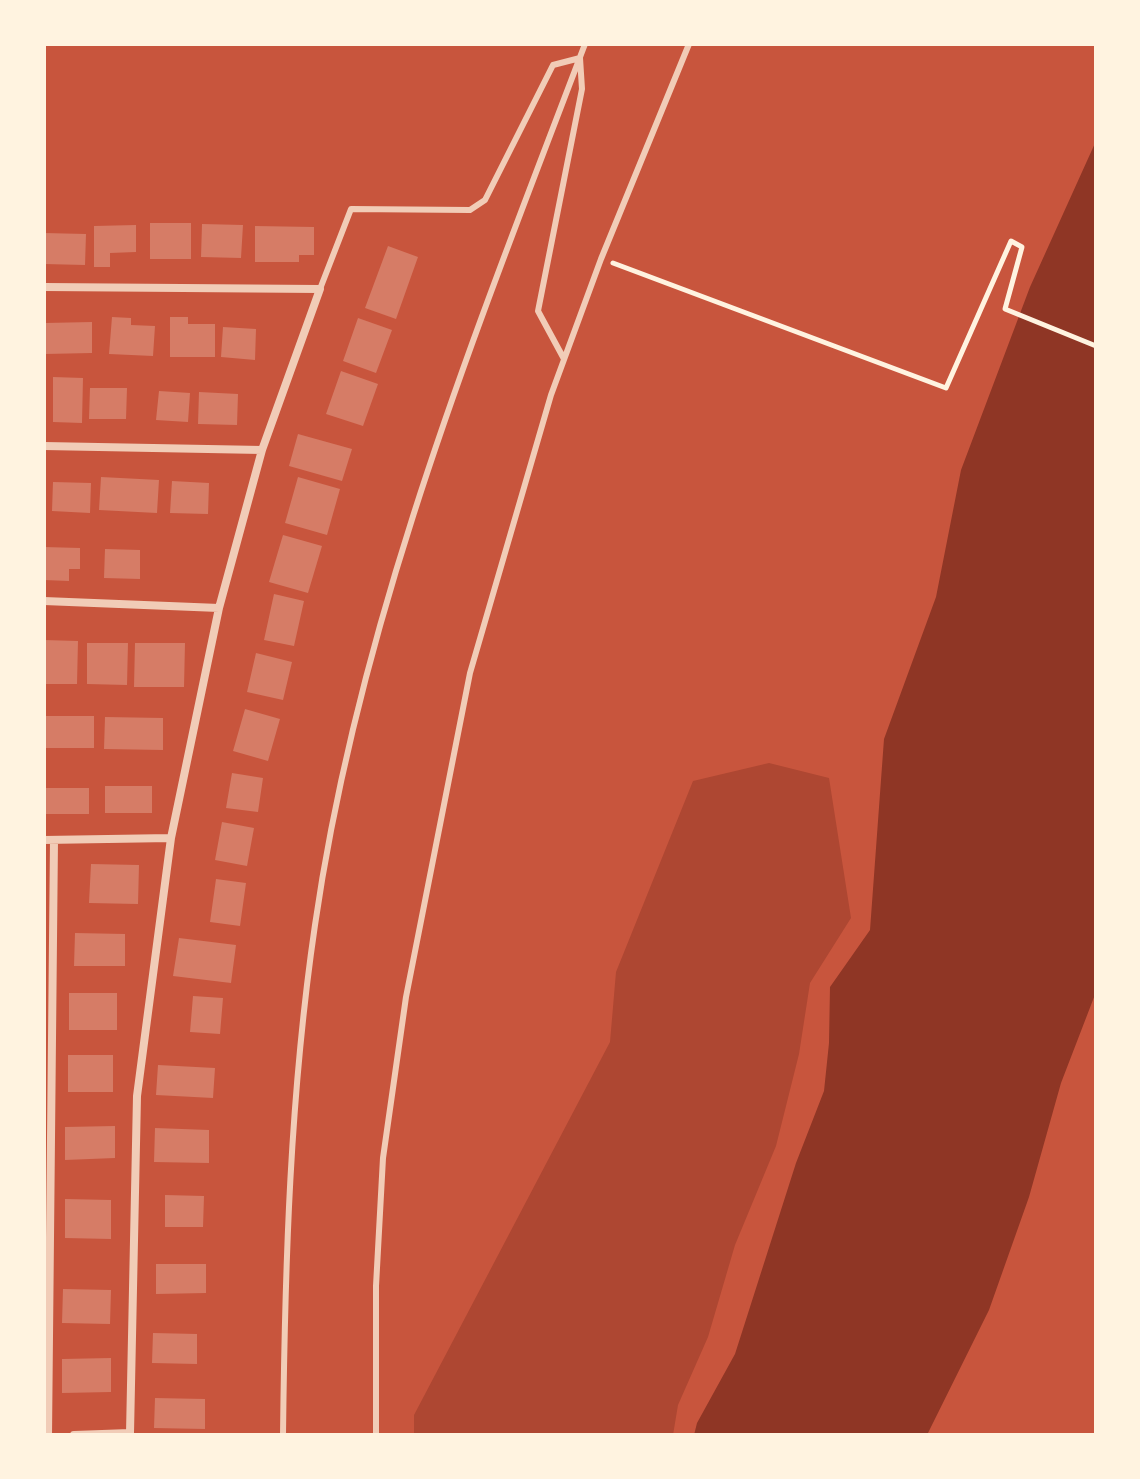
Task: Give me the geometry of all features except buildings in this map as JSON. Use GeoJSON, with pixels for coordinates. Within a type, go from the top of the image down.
{"type":"FeatureCollection","features":[{"type":"Feature","properties":{"kind":"street"},"geometry":{"type":"LineString","coordinates":[[44,287],[320,289],[262,450],[219,608],[171,838],[137,1096],[130,1433],[74,1435]]}},
{"type":"Feature","properties":{"kind":"street"},"geometry":{"type":"LineString","coordinates":[[44,446],[262,450]]}},
{"type":"Feature","properties":{"kind":"street"},"geometry":{"type":"LineString","coordinates":[[44,601],[219,608]]}},
{"type":"Feature","properties":{"kind":"street"},"geometry":{"type":"LineString","coordinates":[[48,1435],[49,840],[171,838]]}},
{"type":"Feature","properties":{"kind":"lane"},"geometry":{"type":"LineString","coordinates":[[283,1435],[286,1235],[297,1067],[315,922],[342,782],[386,601],[405,541],[455,390],[585,44]]}},
{"type":"Feature","properties":{"kind":"lane"},"geometry":{"type":"LineString","coordinates":[[376,1435],[376,1286],[382,1172],[406,997],[470,673],[551,395],[601,259],[689,44]]}},
{"type":"Feature","properties":{"kind":"lane"},"geometry":{"type":"LineString","coordinates":[[320,289],[351,209],[470,210],[485,200],[553,65],[580,58]]}},
{"type":"Feature","properties":{"kind":"lane"},"geometry":{"type":"LineString","coordinates":[[564,359],[538,311],[582,89],[580,58]]}},
{"type":"Feature","properties":{"kind":"path"},"geometry":{"type":"LineString","coordinates":[[601,259],[946,388],[1011,241],[1022,247],[1005,309],[1096,346]]}},
{"type":"Feature","properties":{"kind":"shaded area"},"geometry":{"type":"Polygon","coordinates":[[[1096,141],[1096,992],[1061,1083],[1029,1197],[989,1310],[927,1435],[694,1435],[697,1423],[735,1354],[796,1163],[824,1091],[830,987],[870,930],[884,739],[936,597],[961,470],[1030,287],[1096,141]]]}},
{"type":"Feature","properties":{"kind":"shaded area"},"geometry":{"type":"Polygon","coordinates":[[[769,763],[829,778],[851,918],[810,983],[799,1054],[776,1146],[735,1245],[708,1337],[678,1405],[673,1435],[414,1435],[414,1415],[610,1042],[616,972],[693,781],[769,763]]]}}]}
